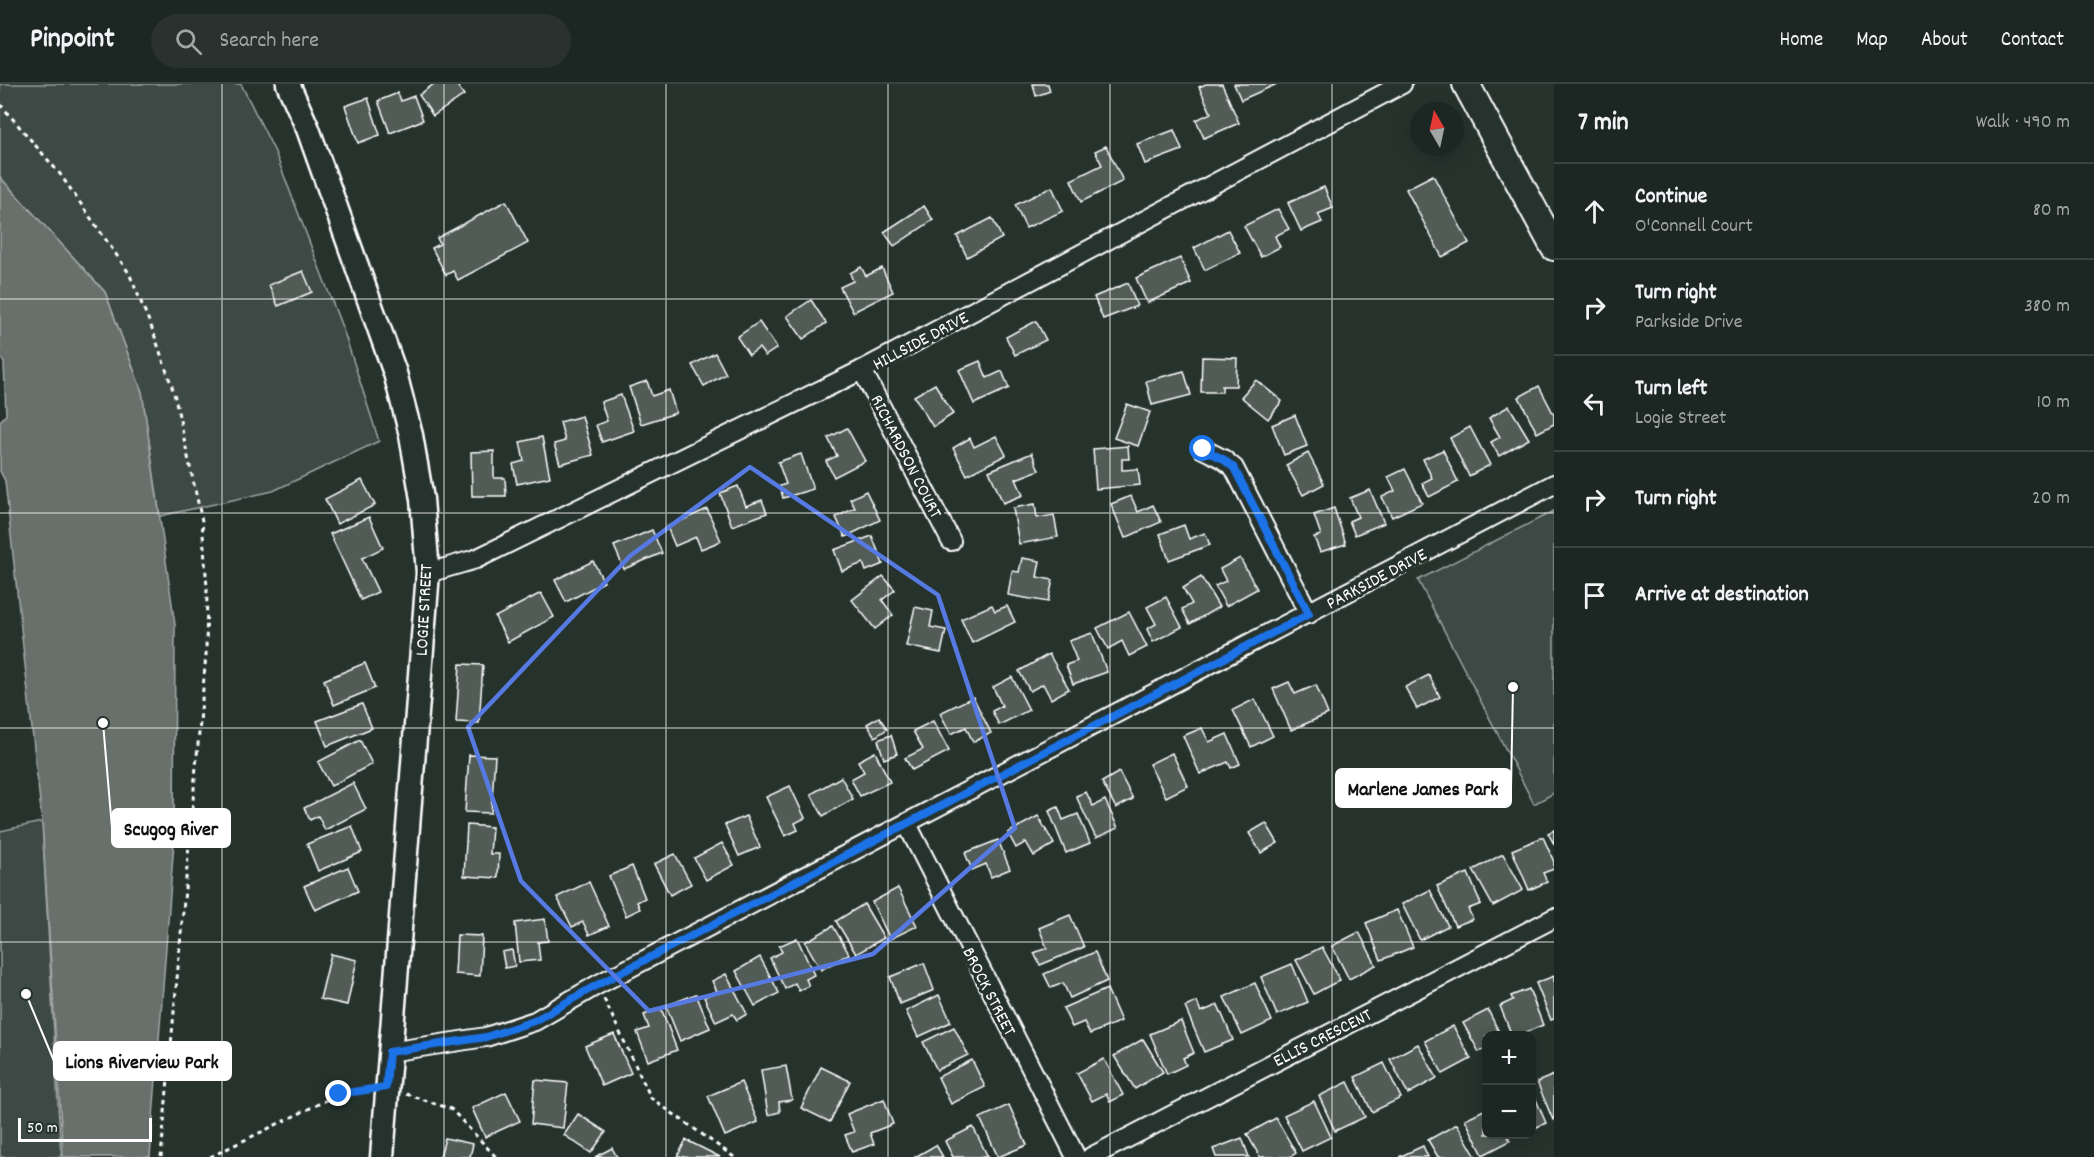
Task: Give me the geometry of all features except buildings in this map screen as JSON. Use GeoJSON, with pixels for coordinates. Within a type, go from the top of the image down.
{"type":"FeatureCollection","features":[{"type":"Feature","properties":{"kind":"main road"},"geometry":{"type":"LineString","coordinates":[[1466,84],[1554,247]]}},
{"type":"Feature","properties":{"kind":"street","name":"LOGIE STREET"},"geometry":{"type":"LineString","coordinates":[[288,84],[308,129],[394,373],[411,435],[422,499],[428,573],[382,1157]]}},
{"type":"Feature","properties":{"kind":"street","name":"HILLSIDE DRIVE"},"geometry":{"type":"LineString","coordinates":[[428,573],[476,559],[862,370],[1402,84]]}},
{"type":"Feature","properties":{"kind":"street","name":"RICHARDSON COURT"},"geometry":{"type":"LineString","coordinates":[[862,370],[951,541]]}},
{"type":"Feature","properties":{"kind":"street"},"geometry":{"type":"LineString","coordinates":[[1203,449],[1223,459],[1234,468],[1309,614]]}},
{"type":"Feature","properties":{"kind":"street","name":"PARKSIDE DRIVE"},"geometry":{"type":"LineString","coordinates":[[389,1052],[486,1037],[534,1021],[597,985],[1554,484]]}},
{"type":"Feature","properties":{"kind":"street","name":"BROCK STREET"},"geometry":{"type":"LineString","coordinates":[[907,824],[1076,1157]]}},
{"type":"Feature","properties":{"kind":"street","name":"ELLIS CRESCENT"},"geometry":{"type":"LineString","coordinates":[[1091,1157],[1554,918]]}},
{"type":"Feature","properties":{"kind":"path"},"geometry":{"type":"LineString","coordinates":[[0,104],[60,174],[129,273],[153,331],[174,393],[202,521],[207,588],[206,655],[161,1157]]}},
{"type":"Feature","properties":{"kind":"path"},"geometry":{"type":"LineString","coordinates":[[597,985],[651,1098],[734,1157]]}},
{"type":"Feature","properties":{"kind":"path"},"geometry":{"type":"LineString","coordinates":[[210,1157],[339,1094],[386,1087],[451,1108],[496,1157]]}},
{"type":"Feature","properties":{"kind":"highlighted area"},"geometry":{"type":"Polygon","coordinates":[[[750,467],[938,595],[1015,828],[873,954],[649,1011],[521,881],[468,727],[630,556],[750,467]]]}},
{"type":"Feature","properties":{"kind":"shaded area"},"geometry":{"type":"Polygon","coordinates":[[[0,84],[241,84],[275,152],[345,335],[379,441],[273,491],[160,516],[142,392],[105,292],[0,177],[0,84]]]}},
{"type":"Feature","properties":{"kind":"shaded area"},"geometry":{"type":"Polygon","coordinates":[[[0,177],[105,292],[142,392],[175,625],[174,842],[150,1157],[63,1157],[42,821],[5,481],[0,471],[0,421],[6,415],[4,363],[0,356],[0,177]]]}},
{"type":"Feature","properties":{"kind":"shaded area"},"geometry":{"type":"Polygon","coordinates":[[[1554,511],[1554,793],[1534,804],[1418,580],[1554,511]]]}},
{"type":"Feature","properties":{"kind":"shaded area"},"geometry":{"type":"Polygon","coordinates":[[[42,822],[61,1157],[0,1157],[0,831],[42,822]]]}},
{"type":"Feature","properties":{"kind":"place","name":"Marlene James Park"},"geometry":{"type":"Point","coordinates":[1513,687]}},
{"type":"Feature","properties":{"kind":"place","name":"Scugog River"},"geometry":{"type":"Point","coordinates":[103,723]}},
{"type":"Feature","properties":{"kind":"place","name":"Lions Riverview Park"},"geometry":{"type":"Point","coordinates":[26,994]}},
{"type":"Feature","properties":{"kind":"route"},"geometry":{"type":"LineString","coordinates":[[339,1094],[386,1087],[389,1052],[486,1037],[534,1021],[597,985],[1309,614],[1234,468],[1223,459],[1203,449]]}}]}
